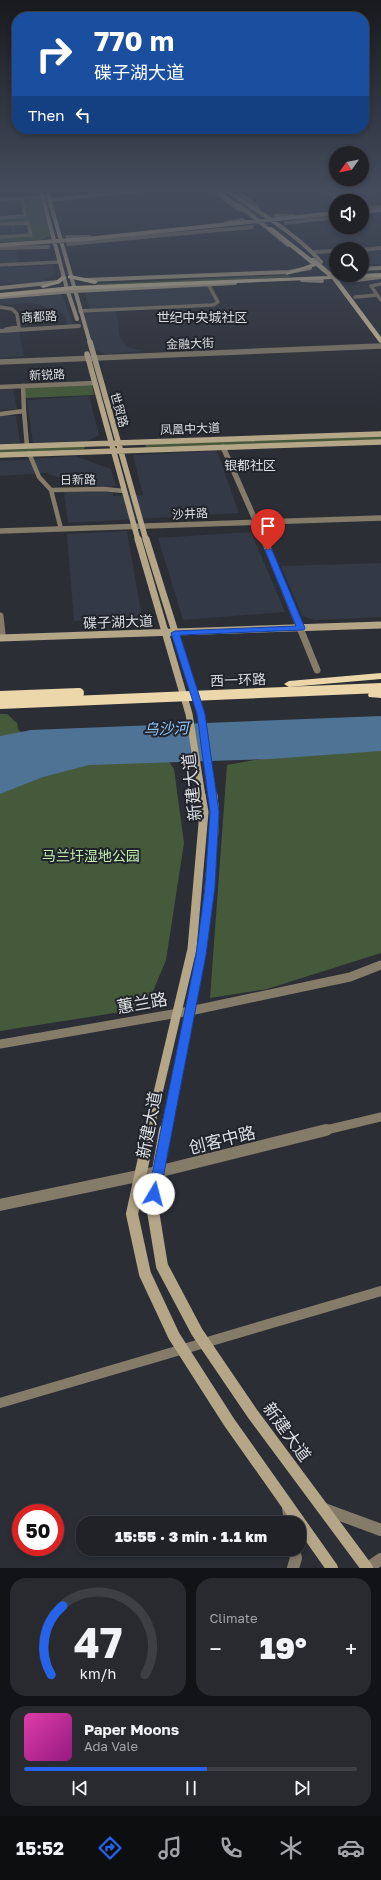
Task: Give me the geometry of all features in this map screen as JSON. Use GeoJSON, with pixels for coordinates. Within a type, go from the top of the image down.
{"type":"FeatureCollection","features":[{"type":"Feature","properties":{"kind":"highway"},"geometry":{"type":"LineString","coordinates":[[289,684],[381,676]]}},
{"type":"Feature","properties":{"kind":"highway","name":"西一环路"},"geometry":{"type":"LineString","coordinates":[[0,696],[381,681]]}},
{"type":"Feature","properties":{"kind":"highway"},"geometry":{"type":"LineString","coordinates":[[0,704],[164,697],[246,699],[379,693]]}},
{"type":"Feature","properties":{"kind":"main road","name":"世贸路"},"geometry":{"type":"LineString","coordinates":[[61,264],[67,277]]}},
{"type":"Feature","properties":{"kind":"main road","name":"世贸路"},"geometry":{"type":"LineString","coordinates":[[65,264],[79,326],[118,443],[174,631]]}},
{"type":"Feature","properties":{"kind":"main road"},"geometry":{"type":"LineString","coordinates":[[285,274],[310,268],[314,264]]}},
{"type":"Feature","properties":{"kind":"main road"},"geometry":{"type":"LineString","coordinates":[[320,264],[329,270]]}},
{"type":"Feature","properties":{"kind":"main road"},"geometry":{"type":"LineString","coordinates":[[80,280],[289,272],[310,268]]}},
{"type":"Feature","properties":{"kind":"main road"},"geometry":{"type":"LineString","coordinates":[[369,270],[381,273]]}},
{"type":"Feature","properties":{"kind":"main road"},"geometry":{"type":"LineString","coordinates":[[369,271],[381,273]]}},
{"type":"Feature","properties":{"kind":"main road"},"geometry":{"type":"LineString","coordinates":[[369,273],[381,273]]}},
{"type":"Feature","properties":{"kind":"main road"},"geometry":{"type":"LineString","coordinates":[[369,277],[381,273]]}},
{"type":"Feature","properties":{"kind":"main road"},"geometry":{"type":"LineString","coordinates":[[0,296],[99,283],[285,274],[329,274]]}},
{"type":"Feature","properties":{"kind":"main road"},"geometry":{"type":"LineString","coordinates":[[70,288],[292,279],[329,275]]}},
{"type":"Feature","properties":{"kind":"main road"},"geometry":{"type":"LineString","coordinates":[[40,286],[58,282],[67,277],[99,283]]}},
{"type":"Feature","properties":{"kind":"main road"},"geometry":{"type":"LineString","coordinates":[[292,279],[322,281],[342,288]]}},
{"type":"Feature","properties":{"kind":"main road"},"geometry":{"type":"LineString","coordinates":[[0,289],[40,286],[70,288],[295,280],[322,281]]}},
{"type":"Feature","properties":{"kind":"main road"},"geometry":{"type":"LineString","coordinates":[[0,289],[58,282]]}},
{"type":"Feature","properties":{"kind":"main road"},"geometry":{"type":"LineString","coordinates":[[339,282],[381,341]]}},
{"type":"Feature","properties":{"kind":"main road"},"geometry":{"type":"LineString","coordinates":[[342,282],[381,331]]}},
{"type":"Feature","properties":{"kind":"main road","name":"世贸路"},"geometry":{"type":"LineString","coordinates":[[70,288],[80,311],[95,383],[164,631]]}},
{"type":"Feature","properties":{"kind":"main road","name":"凤凰中大道"},"geometry":{"type":"LineString","coordinates":[[0,447],[381,435]]}},
{"type":"Feature","properties":{"kind":"main road","name":"凤凰中大道"},"geometry":{"type":"LineString","coordinates":[[0,454],[381,442]]}},
{"type":"Feature","properties":{"kind":"main road","name":"碟子湖大道"},"geometry":{"type":"LineString","coordinates":[[300,627],[381,622]]}},
{"type":"Feature","properties":{"kind":"main road","name":"碟子湖大道"},"geometry":{"type":"LineString","coordinates":[[1,635],[381,626]]}},
{"type":"Feature","properties":{"kind":"main road","name":"新建大道"},"geometry":{"type":"LineString","coordinates":[[164,631],[189,714],[192,730],[215,812],[210,880],[201,955],[157,1172],[152,1205],[162,1266],[204,1343],[252,1412],[368,1568]]}},
{"type":"Feature","properties":{"kind":"main road","name":"新建大道"},"geometry":{"type":"LineString","coordinates":[[174,631],[201,714],[203,729],[201,758],[204,813],[192,949],[139,1176],[132,1214],[145,1274],[174,1336],[229,1422],[332,1568]]}},
{"type":"Feature","properties":{"kind":"street"},"geometry":{"type":"LineString","coordinates":[[0,265],[17,264]]}},
{"type":"Feature","properties":{"kind":"street"},"geometry":{"type":"LineString","coordinates":[[80,311],[212,306],[218,302],[208,284]]}},
{"type":"Feature","properties":{"kind":"street"},"geometry":{"type":"LineString","coordinates":[[381,284],[371,286],[381,300]]}},
{"type":"Feature","properties":{"kind":"street"},"geometry":{"type":"LineString","coordinates":[[354,296],[376,294]]}},
{"type":"Feature","properties":{"kind":"street"},"geometry":{"type":"LineString","coordinates":[[0,307],[12,307],[15,310],[20,324],[19,327],[0,330]]}},
{"type":"Feature","properties":{"kind":"street","name":"商都路"},"geometry":{"type":"LineString","coordinates":[[0,330],[79,326]]}},
{"type":"Feature","properties":{"kind":"street","name":"金融大街"},"geometry":{"type":"LineString","coordinates":[[0,360],[381,345]]}},
{"type":"Feature","properties":{"kind":"street","name":"新锐路"},"geometry":{"type":"LineString","coordinates":[[0,387],[95,383]]}},
{"type":"Feature","properties":{"kind":"street"},"geometry":{"type":"LineString","coordinates":[[23,386],[27,446]]}},
{"type":"Feature","properties":{"kind":"street"},"geometry":{"type":"LineString","coordinates":[[0,414],[24,411]]}},
{"type":"Feature","properties":{"kind":"street"},"geometry":{"type":"LineString","coordinates":[[223,446],[257,522],[318,670]]}},
{"type":"Feature","properties":{"kind":"street","name":"日新路"},"geometry":{"type":"LineString","coordinates":[[29,453],[39,477],[52,490],[104,489],[124,491]]}},
{"type":"Feature","properties":{"kind":"street"},"geometry":{"type":"LineString","coordinates":[[52,490],[61,529]]}},
{"type":"Feature","properties":{"kind":"street","name":"沙井路"},"geometry":{"type":"LineString","coordinates":[[0,531],[381,518]]}},
{"type":"Feature","properties":{"kind":"street"},"geometry":{"type":"LineString","coordinates":[[0,616],[1,635]]}},
{"type":"Feature","properties":{"kind":"street","name":"蕙兰路"},"geometry":{"type":"LineString","coordinates":[[0,1044],[190,1012],[350,977],[381,965]]}},
{"type":"Feature","properties":{"kind":"street","name":"创客中路"},"geometry":{"type":"LineString","coordinates":[[0,1205],[157,1172],[381,1118]]}},
{"type":"Feature","properties":{"kind":"street"},"geometry":{"type":"LineString","coordinates":[[0,1403],[381,1291]]}},
{"type":"Feature","properties":{"kind":"street"},"geometry":{"type":"LineString","coordinates":[[287,1505],[289,1516]]}},
{"type":"Feature","properties":{"kind":"street"},"geometry":{"type":"LineString","coordinates":[[324,1509],[381,1530]]}},
{"type":"Feature","properties":{"kind":"street"},"geometry":{"type":"LineString","coordinates":[[293,1568],[296,1556]]}},
{"type":"Feature","properties":{"kind":"street"},"geometry":{"type":"LineString","coordinates":[[368,1568],[381,1559]]}},
{"type":"Feature","properties":{"kind":"shaded area"},"geometry":{"type":"Polygon","coordinates":[[[53,265],[55,274],[37,282],[0,284],[0,268],[53,265]]]}},
{"type":"Feature","properties":{"kind":"shaded area"},"geometry":{"type":"Polygon","coordinates":[[[214,286],[217,302],[211,305],[90,310],[84,291],[214,286]]]}},
{"type":"Feature","properties":{"kind":"shaded area"},"geometry":{"type":"Polygon","coordinates":[[[61,292],[74,325],[68,326],[64,314],[42,305],[28,303],[0,305],[0,298],[61,292]]]}},
{"type":"Feature","properties":{"kind":"shaded area"},"geometry":{"type":"Polygon","coordinates":[[[116,311],[120,338],[127,347],[143,351],[106,354],[94,349],[83,313],[116,311]]]}},
{"type":"Feature","properties":{"kind":"shaded area"},"geometry":{"type":"Polygon","coordinates":[[[19,331],[24,356],[0,358],[0,332],[19,331]]]}},
{"type":"Feature","properties":{"kind":"shaded area"},"geometry":{"type":"Polygon","coordinates":[[[13,389],[17,409],[0,410],[0,390],[13,389]]]}},
{"type":"Feature","properties":{"kind":"shaded area"},"geometry":{"type":"Polygon","coordinates":[[[89,396],[99,435],[86,442],[33,444],[27,400],[89,396]]]}},
{"type":"Feature","properties":{"kind":"shaded area"},"geometry":{"type":"Polygon","coordinates":[[[0,415],[16,416],[20,443],[0,444],[0,415]]]}},
{"type":"Feature","properties":{"kind":"shaded area"},"geometry":{"type":"Polygon","coordinates":[[[217,451],[239,513],[68,523],[64,492],[113,490],[113,496],[143,495],[133,455],[217,451]]]}},
{"type":"Feature","properties":{"kind":"shaded area"},"geometry":{"type":"Polygon","coordinates":[[[75,456],[111,469],[116,486],[90,488],[46,473],[0,476],[0,461],[75,456]]]}},
{"type":"Feature","properties":{"kind":"shaded area"},"geometry":{"type":"Polygon","coordinates":[[[127,531],[142,617],[74,621],[67,534],[127,531]]]}},
{"type":"Feature","properties":{"kind":"shaded area"},"geometry":{"type":"Polygon","coordinates":[[[251,532],[285,612],[183,620],[158,538],[251,532]]]}},
{"type":"Feature","properties":{"kind":"shaded area"},"geometry":{"type":"Polygon","coordinates":[[[381,563],[381,617],[315,620],[302,616],[281,566],[381,563]]]}},
{"type":"Feature","properties":{"kind":"green space"},"geometry":{"type":"Polygon","coordinates":[[[288,275],[290,277],[98,286],[96,284],[288,275]]]}},
{"type":"Feature","properties":{"kind":"green space"},"geometry":{"type":"Polygon","coordinates":[[[92,384],[94,395],[25,398],[24,387],[92,384]]]}},
{"type":"Feature","properties":{"kind":"green space"},"geometry":{"type":"Polygon","coordinates":[[[381,435],[381,440],[146,447],[145,443],[381,435]]]}},
{"type":"Feature","properties":{"kind":"green space"},"geometry":{"type":"Polygon","coordinates":[[[83,445],[85,447],[84,449],[0,453],[0,448],[83,445]]]}},
{"type":"Feature","properties":{"kind":"green space"},"geometry":{"type":"Polygon","coordinates":[[[0,714],[7,714],[17,723],[18,729],[23,735],[0,741],[0,714]]]}},
{"type":"Feature","properties":{"kind":"green space"},"geometry":{"type":"Polygon","coordinates":[[[381,746],[381,953],[267,989],[210,998],[227,765],[288,754],[381,746]]]}},
{"type":"Feature","properties":{"kind":"green space","name":"马兰圩湿地公园"},"geometry":{"type":"Polygon","coordinates":[[[166,757],[174,769],[184,843],[166,960],[146,1008],[0,1031],[0,789],[55,768],[166,757]]]}},
{"type":"Feature","properties":{"kind":"water","name":"乌沙河"},"geometry":{"type":"Polygon","coordinates":[[[381,716],[381,751],[270,759],[89,765],[43,777],[0,794],[0,736],[31,730],[381,716]]]}},
{"type":"Feature","properties":{"kind":"district","name":"世纪中央城社区"},"geometry":{"type":"Point","coordinates":[202,317]}},
{"type":"Feature","properties":{"kind":"district","name":"银都社区"},"geometry":{"type":"Point","coordinates":[250,465]}},
{"type":"Feature","properties":{"kind":"route"},"geometry":{"type":"LineString","coordinates":[[154,1194],[157,1172],[201,955],[210,887],[215,812],[201,714],[175,633],[301,628],[268,550]]}}]}
